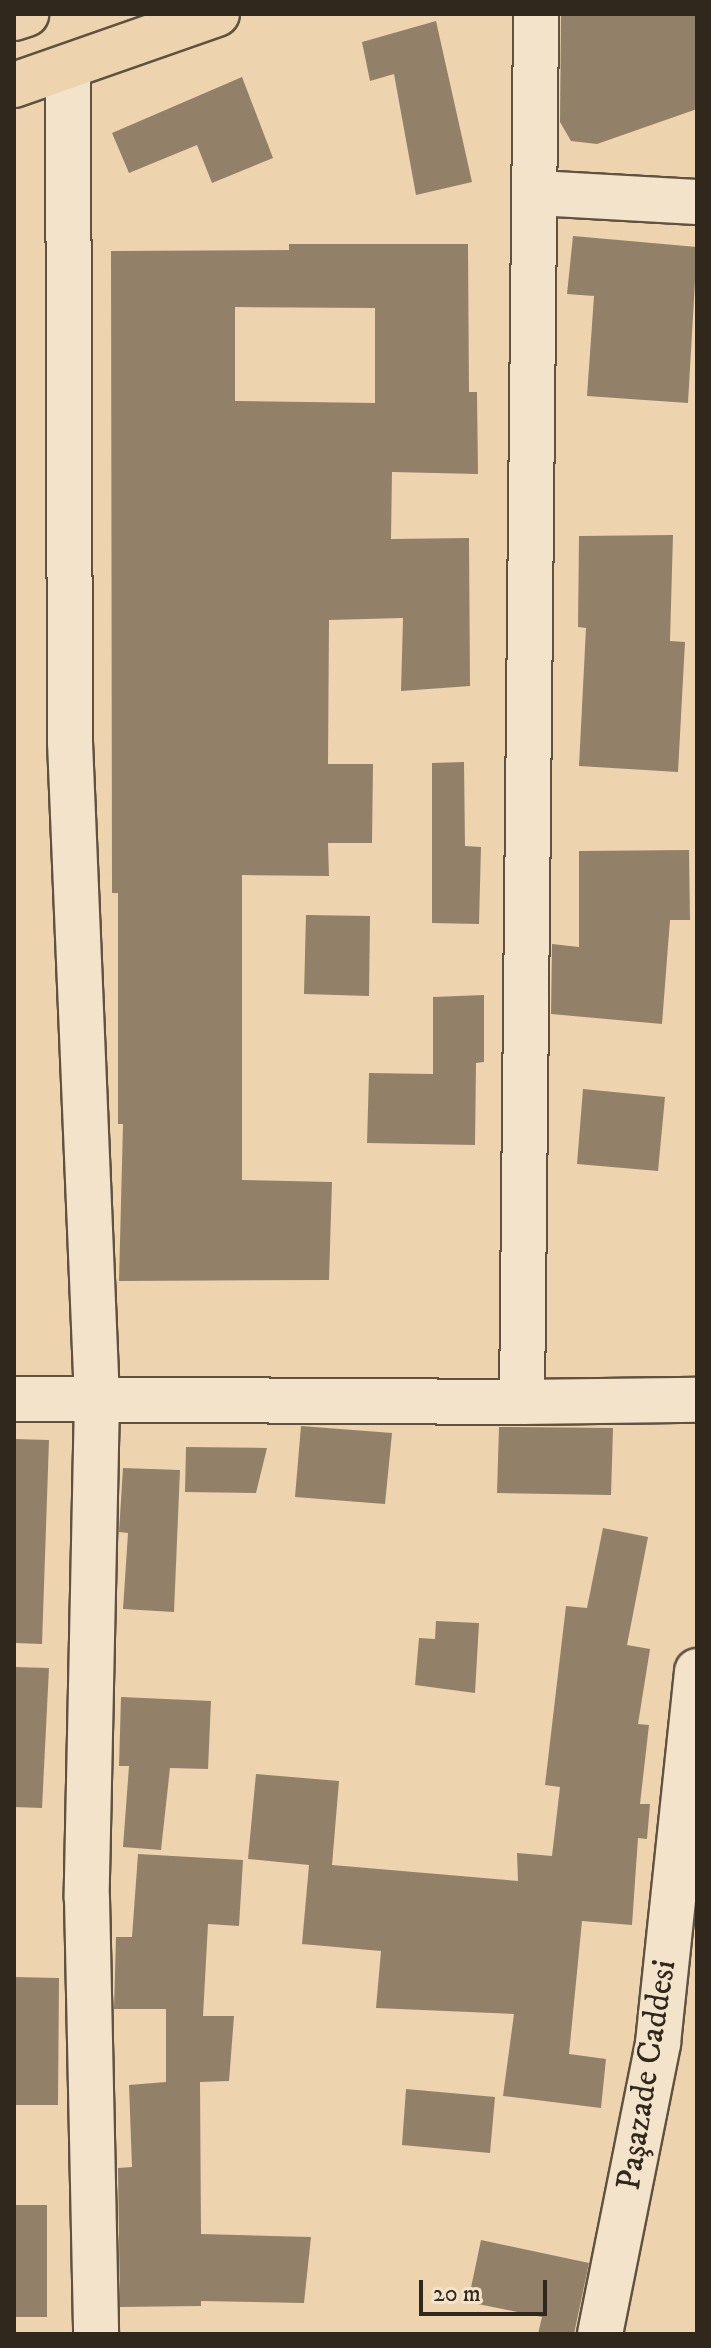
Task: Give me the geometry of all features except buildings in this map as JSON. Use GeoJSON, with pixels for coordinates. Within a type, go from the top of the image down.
{"type":"FeatureCollection","features":[{"type":"Feature","properties":{"kind":"main road"},"geometry":{"type":"LineString","coordinates":[[14,18],[26,14]]}},
{"type":"Feature","properties":{"kind":"main road"},"geometry":{"type":"LineString","coordinates":[[14,85],[217,14]]}},
{"type":"Feature","properties":{"kind":"street"},"geometry":{"type":"LineString","coordinates":[[522,1402],[527,545],[537,193],[536,14]]}},
{"type":"Feature","properties":{"kind":"street"},"geometry":{"type":"LineString","coordinates":[[68,67],[70,742],[97,1400],[87,1898],[96,2334]]}},
{"type":"Feature","properties":{"kind":"street"},"geometry":{"type":"LineString","coordinates":[[537,193],[697,202]]}},
{"type":"Feature","properties":{"kind":"street"},"geometry":{"type":"LineString","coordinates":[[14,1399],[697,1400]]}},
{"type":"Feature","properties":{"kind":"street","name":"Paşazade Caddesi"},"geometry":{"type":"LineString","coordinates":[[600,2334],[658,2043],[697,1671]]}}]}
